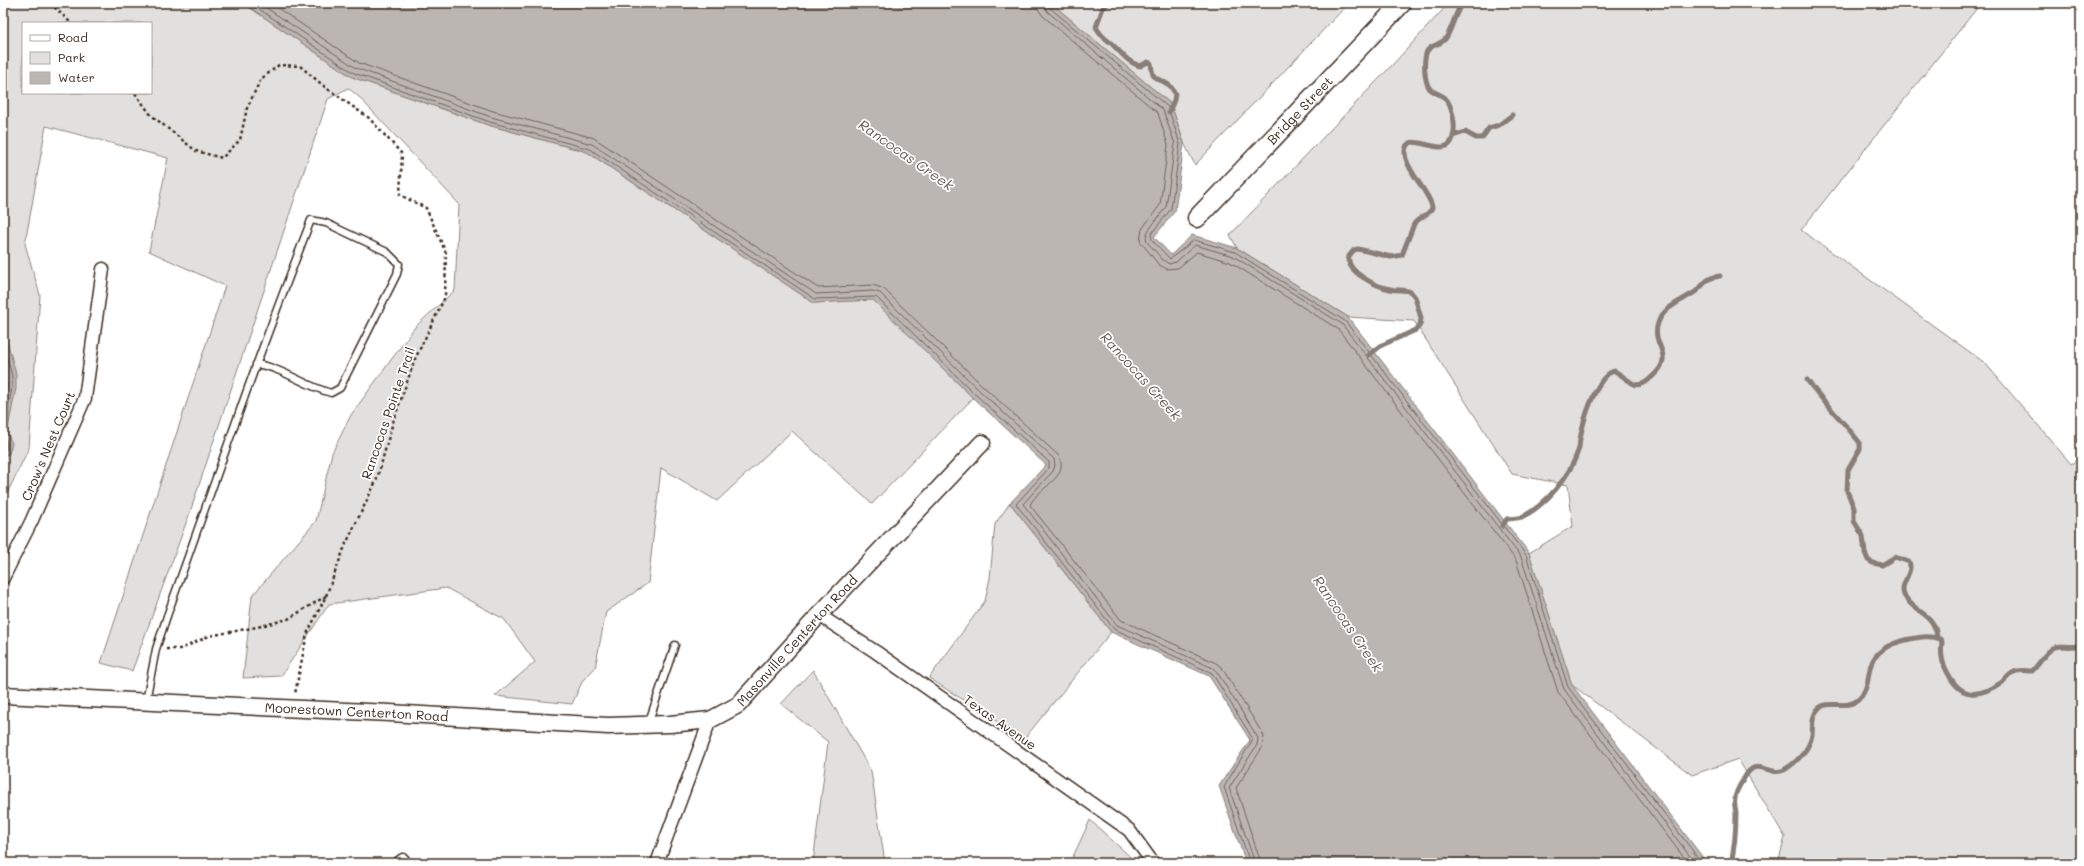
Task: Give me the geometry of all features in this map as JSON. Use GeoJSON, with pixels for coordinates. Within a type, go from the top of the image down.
{"type":"FeatureCollection","features":[{"type":"Feature","properties":{"kind":"main road","name":"Bridge Street"},"geometry":{"type":"LineString","coordinates":[[1197,218],[1402,3]]}},
{"type":"Feature","properties":{"kind":"street","name":"Crow's Nest Court"},"geometry":{"type":"LineString","coordinates":[[3,578],[32,520],[85,398],[103,269]]}},
{"type":"Feature","properties":{"kind":"street","name":"Masonville Centerton Road"},"geometry":{"type":"LineString","coordinates":[[710,720],[738,705],[819,615],[982,443]]}},
{"type":"Feature","properties":{"kind":"street","name":"Texas Avenue"},"geometry":{"type":"LineString","coordinates":[[819,615],[876,652],[1130,830],[1153,863]]}},
{"type":"Feature","properties":{"kind":"street","name":"Moorestown Centerton Road"},"geometry":{"type":"LineString","coordinates":[[3,695],[292,708],[608,726],[648,725],[710,720]]}},
{"type":"Feature","properties":{"kind":"street"},"geometry":{"type":"LineString","coordinates":[[657,863],[710,720]]}},
{"type":"Feature","properties":{"kind":"lane"},"geometry":{"type":"LineString","coordinates":[[146,701],[156,649],[256,364],[311,220],[326,223],[387,252],[395,258],[399,264],[397,274],[340,388],[331,393],[321,390],[281,371],[256,364]]}},
{"type":"Feature","properties":{"kind":"lane"},"geometry":{"type":"LineString","coordinates":[[648,725],[675,646]]}},
{"type":"Feature","properties":{"kind":"path"},"geometry":{"type":"LineString","coordinates":[[50,3],[69,22]]}},
{"type":"Feature","properties":{"kind":"path","name":"Rancocas Pointe Trail"},"geometry":{"type":"LineString","coordinates":[[136,94],[151,115],[196,151],[222,158],[240,140],[246,108],[261,79],[279,65],[300,66],[325,87],[369,118],[402,154],[400,195],[426,208],[446,253],[445,297],[415,359],[393,422],[377,479],[344,546],[326,596],[307,634],[292,708]]}},
{"type":"Feature","properties":{"kind":"path"},"geometry":{"type":"LineString","coordinates":[[156,649],[181,649],[209,636],[257,627],[288,619],[326,596]]}},
{"type":"Feature","properties":{"kind":"green space"},"geometry":{"type":"Polygon","coordinates":[[[3,3],[243,3],[352,77],[488,125],[587,152],[814,303],[873,299],[973,398],[872,504],[792,431],[717,501],[661,468],[648,583],[606,612],[595,668],[583,680],[572,704],[495,696],[535,662],[504,619],[446,588],[329,604],[281,676],[243,678],[252,596],[316,521],[332,453],[351,415],[415,327],[455,290],[459,204],[359,97],[348,88],[328,99],[189,515],[132,671],[101,663],[225,286],[149,251],[168,158],[46,126],[25,244],[40,295],[29,448],[3,502],[3,3]]]}},
{"type":"Feature","properties":{"kind":"green space"},"geometry":{"type":"Polygon","coordinates":[[[1051,3],[1349,3],[1195,165],[1184,143],[1171,104],[1051,3]]]}},
{"type":"Feature","properties":{"kind":"green space"},"geometry":{"type":"Polygon","coordinates":[[[1449,3],[1981,3],[1801,230],[1985,363],[2071,464],[2081,458],[2081,863],[1778,863],[1785,837],[1738,759],[1692,775],[1572,685],[1529,553],[1573,526],[1568,485],[1512,474],[1414,321],[1348,317],[1237,248],[1230,235],[1395,62],[1449,3]]]}},
{"type":"Feature","properties":{"kind":"green space"},"geometry":{"type":"Polygon","coordinates":[[[1010,503],[1111,632],[1024,739],[929,678],[985,601],[990,578],[995,524],[1010,503]]]}},
{"type":"Feature","properties":{"kind":"green space"},"geometry":{"type":"Polygon","coordinates":[[[813,670],[871,771],[885,863],[813,863],[828,742],[781,704],[813,670]]]}},
{"type":"Feature","properties":{"kind":"green space"},"geometry":{"type":"Polygon","coordinates":[[[1090,820],[1137,863],[1070,863],[1090,820]]]}},
{"type":"Feature","properties":{"kind":"water","name":"Rancocas Creek"},"geometry":{"type":"Polygon","coordinates":[[[243,3],[1051,3],[1171,104],[1184,143],[1175,211],[1154,237],[1171,255],[1192,235],[1237,248],[1348,317],[1529,553],[1572,685],[1707,863],[1246,863],[1219,786],[1250,740],[1209,676],[1111,632],[1010,503],[1046,465],[973,398],[873,300],[814,303],[587,152],[488,125],[352,77],[243,3]]]}},
{"type":"Feature","properties":{"kind":"water"},"geometry":{"type":"Polygon","coordinates":[[[3,326],[16,374],[16,388],[7,433],[12,443],[9,454],[3,456],[3,326]]]}},
{"type":"Feature","properties":{"kind":"waterway"},"geometry":{"type":"LineString","coordinates":[[1108,3],[1103,8],[1096,27],[1103,37],[1133,63],[1140,66],[1148,62],[1151,63],[1154,76],[1169,85],[1175,93],[1169,112]]}},
{"type":"Feature","properties":{"kind":"waterway"},"geometry":{"type":"LineString","coordinates":[[1369,355],[1382,345],[1416,330],[1420,325],[1421,318],[1415,297],[1411,292],[1385,288],[1364,278],[1352,268],[1349,262],[1349,256],[1354,250],[1358,249],[1391,257],[1402,255],[1414,224],[1432,208],[1428,196],[1409,166],[1405,152],[1407,145],[1413,142],[1438,147],[1446,146],[1451,142],[1454,131],[1451,110],[1446,99],[1432,91],[1428,86],[1425,76],[1425,60],[1427,51],[1446,38],[1463,3]]}},
{"type":"Feature","properties":{"kind":"waterway"},"geometry":{"type":"LineString","coordinates":[[1453,136],[1465,132],[1476,138],[1482,138],[1489,128],[1499,125],[1512,115]]}},
{"type":"Feature","properties":{"kind":"waterway"},"geometry":{"type":"LineString","coordinates":[[1502,526],[1507,519],[1522,517],[1531,512],[1540,505],[1563,480],[1579,450],[1582,431],[1588,411],[1592,399],[1602,380],[1608,374],[1615,371],[1635,385],[1643,384],[1653,376],[1663,362],[1662,350],[1656,331],[1660,317],[1668,309],[1699,289],[1708,280],[1720,276]]}},
{"type":"Feature","properties":{"kind":"waterway"},"geometry":{"type":"LineString","coordinates":[[1807,380],[1860,443],[1860,449],[1848,470],[1847,491],[1854,508],[1854,521],[1863,536],[1865,553],[1868,560],[1882,565],[1895,557],[1909,562],[1910,570],[1903,586],[1904,595],[1913,606],[1928,617],[1932,622],[1937,637]]}},
{"type":"Feature","properties":{"kind":"waterway"},"geometry":{"type":"LineString","coordinates":[[1731,863],[1735,831],[1735,796],[1746,775],[1751,770],[1760,767],[1774,771],[1784,770],[1798,760],[1811,740],[1813,718],[1818,709],[1822,706],[1848,704],[1858,700],[1866,688],[1871,665],[1874,659],[1878,653],[1889,645],[1922,637],[1940,639],[1942,642],[1941,652],[1943,661],[1950,677],[1955,685],[1968,693],[1981,692],[1995,687],[2016,671],[2032,671],[2048,651],[2055,647],[2081,645]]}}]}
